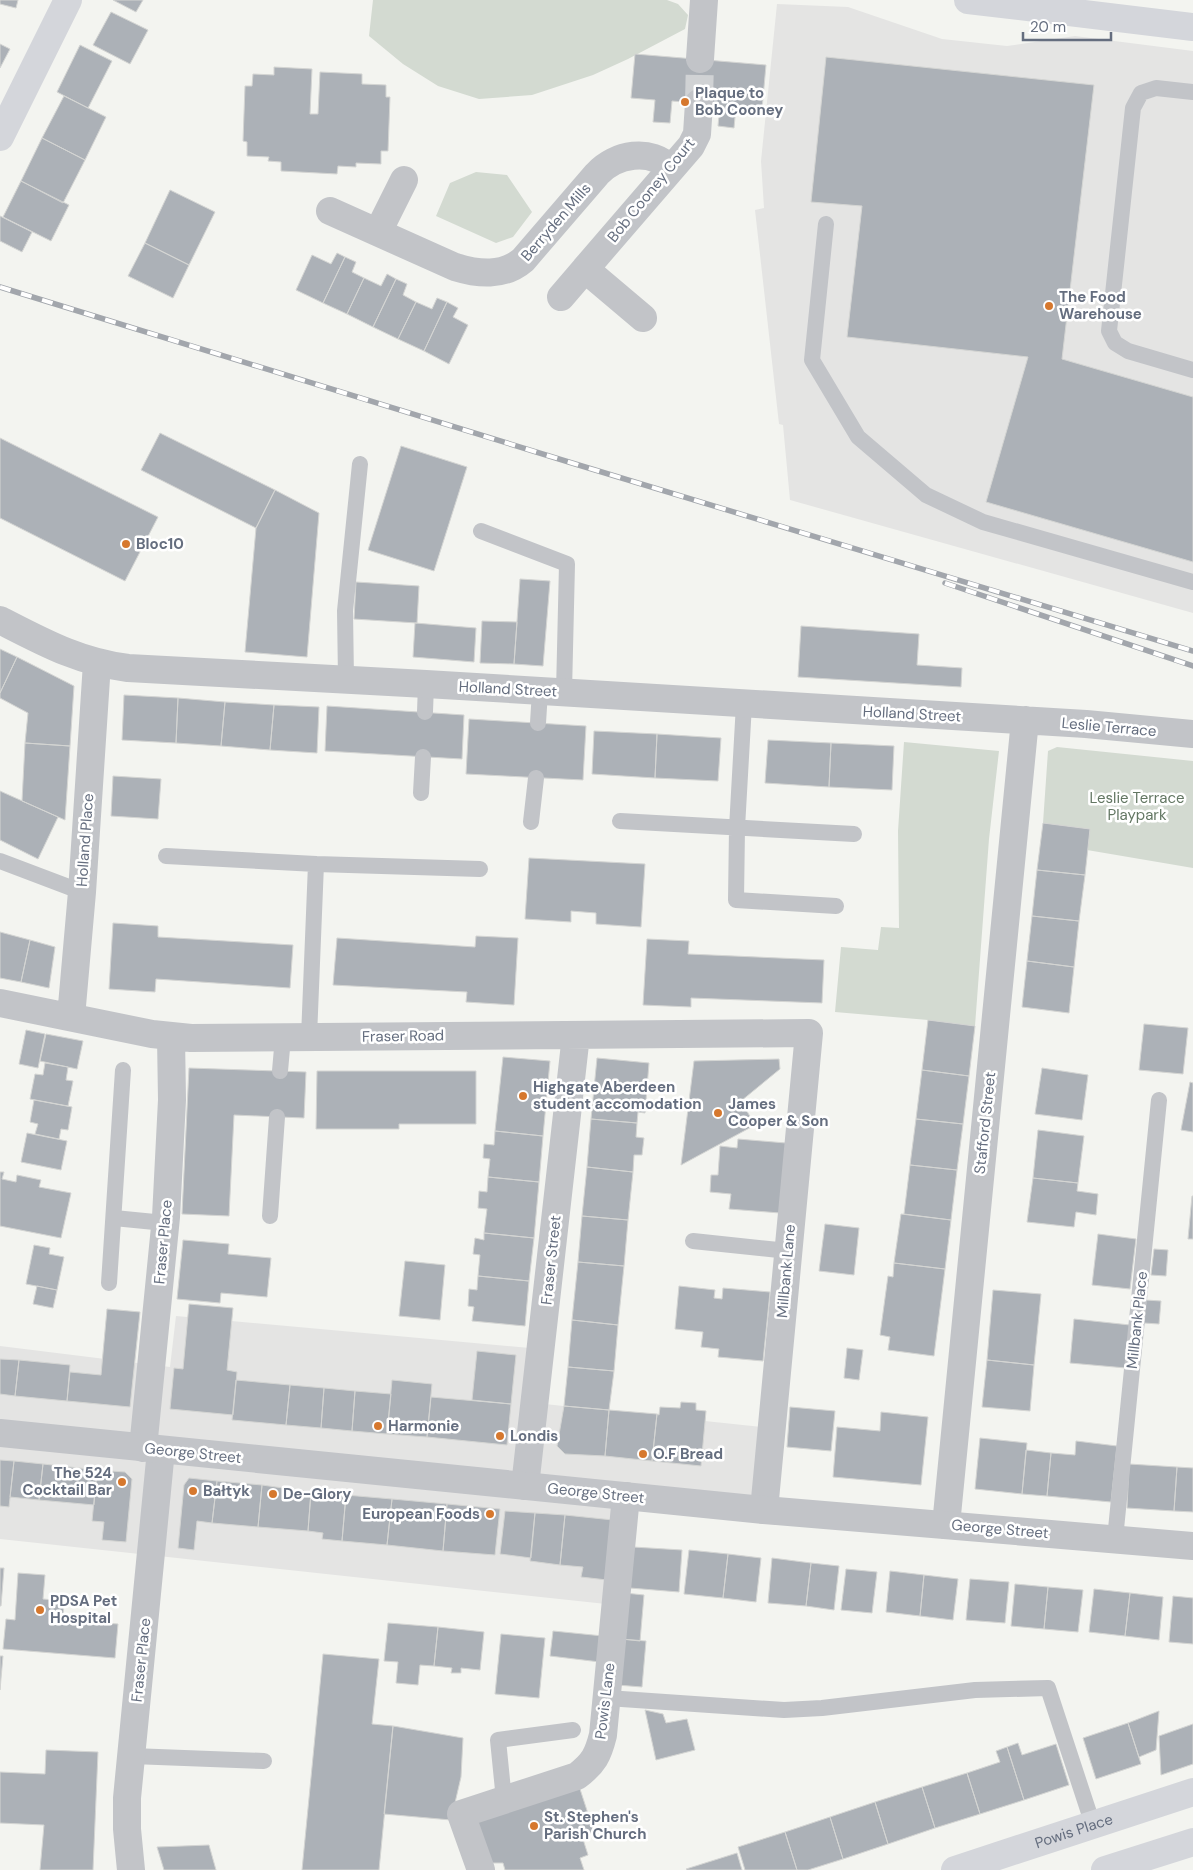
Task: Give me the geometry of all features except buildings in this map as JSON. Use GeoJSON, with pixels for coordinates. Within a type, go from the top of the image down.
{"type":"FeatureCollection","features":[{"type":"Feature","properties":{"kind":"main road"},"geometry":{"type":"LineString","coordinates":[[0,137],[68,0]]}},
{"type":"Feature","properties":{"kind":"main road"},"geometry":{"type":"LineString","coordinates":[[968,0],[1193,27]]}},
{"type":"Feature","properties":{"kind":"main road","name":"Powis Place"},"geometry":{"type":"LineString","coordinates":[[955,1870],[1193,1792]]}},
{"type":"Feature","properties":{"kind":"main road"},"geometry":{"type":"LineString","coordinates":[[1106,1870],[1193,1842]]}},
{"type":"Feature","properties":{"kind":"street"},"geometry":{"type":"LineString","coordinates":[[700,59],[704,0]]}},
{"type":"Feature","properties":{"kind":"street","name":"Bob Cooney Court"},"geometry":{"type":"LineString","coordinates":[[561,297],[691,146],[697,134],[699,103]]}},
{"type":"Feature","properties":{"kind":"street","name":"Berryden Mills"},"geometry":{"type":"LineString","coordinates":[[330,211],[455,267],[468,271],[499,272],[517,266],[601,170],[612,161],[626,156],[650,157],[664,162],[671,169]]}},
{"type":"Feature","properties":{"kind":"street"},"geometry":{"type":"LineString","coordinates":[[378,232],[404,180]]}},
{"type":"Feature","properties":{"kind":"street"},"geometry":{"type":"LineString","coordinates":[[585,269],[643,318]]}},
{"type":"Feature","properties":{"kind":"street","name":"Holland Street"},"geometry":{"type":"LineString","coordinates":[[0,620],[58,649],[97,663],[128,668],[346,679],[1024,720]]}},
{"type":"Feature","properties":{"kind":"street","name":"Holland Place"},"geometry":{"type":"LineString","coordinates":[[71,1017],[82,892],[97,663]]}},
{"type":"Feature","properties":{"kind":"street","name":"Leslie Terrace"},"geometry":{"type":"LineString","coordinates":[[1024,720],[1193,734]]}},
{"type":"Feature","properties":{"kind":"street","name":"Stafford Street"},"geometry":{"type":"LineString","coordinates":[[946,1525],[1024,720]]}},
{"type":"Feature","properties":{"kind":"street","name":"Fraser Road"},"geometry":{"type":"LineString","coordinates":[[0,1004],[171,1037],[809,1033]]}},
{"type":"Feature","properties":{"kind":"street","name":"Millbank Lane"},"geometry":{"type":"LineString","coordinates":[[764,1510],[809,1033]]}},
{"type":"Feature","properties":{"kind":"street","name":"Fraser Street"},"geometry":{"type":"LineString","coordinates":[[525,1486],[576,1035]]}},
{"type":"Feature","properties":{"kind":"street","name":"Fraser Place"},"geometry":{"type":"LineString","coordinates":[[131,1870],[127,1829],[127,1798],[132,1756],[152,1449],[172,1100],[171,1037]]}},
{"type":"Feature","properties":{"kind":"street","name":"George Street"},"geometry":{"type":"LineString","coordinates":[[0,1433],[764,1510],[1193,1546]]}},
{"type":"Feature","properties":{"kind":"street","name":"Powis Lane"},"geometry":{"type":"LineString","coordinates":[[480,1870],[461,1814],[577,1776],[589,1767],[598,1754],[603,1735],[626,1496]]}},
{"type":"Feature","properties":{"kind":"lane"},"geometry":{"type":"LineString","coordinates":[[1193,92],[1156,88],[1141,93],[1133,108],[1110,332],[1116,343],[1128,351],[1193,370]]}},
{"type":"Feature","properties":{"kind":"lane"},"geometry":{"type":"LineString","coordinates":[[826,224],[812,360],[858,437],[926,496],[983,522],[1193,582]]}},
{"type":"Feature","properties":{"kind":"lane"},"geometry":{"type":"LineString","coordinates":[[346,679],[346,611],[360,464]]}},
{"type":"Feature","properties":{"kind":"lane"},"geometry":{"type":"LineString","coordinates":[[481,531],[568,564],[552,691],[538,723]]}},
{"type":"Feature","properties":{"kind":"lane"},"geometry":{"type":"LineString","coordinates":[[425,712],[426,684]]}},
{"type":"Feature","properties":{"kind":"lane"},"geometry":{"type":"LineString","coordinates":[[744,704],[736,900],[836,906]]}},
{"type":"Feature","properties":{"kind":"lane"},"geometry":{"type":"LineString","coordinates":[[421,793],[423,757]]}},
{"type":"Feature","properties":{"kind":"lane"},"geometry":{"type":"LineString","coordinates":[[531,822],[536,778]]}},
{"type":"Feature","properties":{"kind":"lane"},"geometry":{"type":"LineString","coordinates":[[620,821],[854,834]]}},
{"type":"Feature","properties":{"kind":"lane"},"geometry":{"type":"LineString","coordinates":[[166,856],[316,864],[480,869]]}},
{"type":"Feature","properties":{"kind":"lane"},"geometry":{"type":"LineString","coordinates":[[0,861],[82,892]]}},
{"type":"Feature","properties":{"kind":"lane"},"geometry":{"type":"LineString","coordinates":[[280,1071],[296,1037],[316,864]]}},
{"type":"Feature","properties":{"kind":"lane"},"geometry":{"type":"LineString","coordinates":[[109,1283],[123,1070]]}},
{"type":"Feature","properties":{"kind":"lane","name":"Millbank Place"},"geometry":{"type":"LineString","coordinates":[[1115,1539],[1159,1100]]}},
{"type":"Feature","properties":{"kind":"lane"},"geometry":{"type":"LineString","coordinates":[[270,1216],[277,1117]]}},
{"type":"Feature","properties":{"kind":"lane"},"geometry":{"type":"LineString","coordinates":[[114,1218],[165,1223]]}},
{"type":"Feature","properties":{"kind":"lane"},"geometry":{"type":"LineString","coordinates":[[693,1241],[788,1251]]}},
{"type":"Feature","properties":{"kind":"lane"},"geometry":{"type":"LineString","coordinates":[[607,1698],[784,1710],[822,1708],[975,1690],[1048,1688],[1094,1825]]}},
{"type":"Feature","properties":{"kind":"lane"},"geometry":{"type":"LineString","coordinates":[[504,1800],[498,1740],[573,1730]]}},
{"type":"Feature","properties":{"kind":"lane"},"geometry":{"type":"LineString","coordinates":[[132,1756],[264,1761]]}},
{"type":"Feature","properties":{"kind":"shaded area"},"geometry":{"type":"Polygon","coordinates":[[[777,4],[848,7],[942,39],[1007,46],[1075,36],[1193,51],[1193,613],[790,500],[783,425],[779,424],[755,210],[764,208],[761,161],[777,4]]]}},
{"type":"Feature","properties":{"kind":"shaded area"},"geometry":{"type":"Polygon","coordinates":[[[176,1316],[541,1349],[535,1403],[771,1428],[764,1510],[626,1496],[606,1604],[0,1539],[0,1346],[170,1367],[176,1316]]]}},
{"type":"Feature","properties":{"kind":"green space"},"geometry":{"type":"Polygon","coordinates":[[[373,0],[667,0],[678,4],[688,15],[685,29],[593,75],[532,95],[479,99],[438,86],[403,64],[369,36],[373,0]]]}},
{"type":"Feature","properties":{"kind":"green space"},"geometry":{"type":"Polygon","coordinates":[[[476,172],[507,175],[532,212],[513,237],[496,243],[436,216],[450,183],[476,172]]]}},
{"type":"Feature","properties":{"kind":"green space"},"geometry":{"type":"Polygon","coordinates":[[[904,742],[999,751],[989,839],[975,1026],[835,1012],[841,947],[878,950],[881,927],[899,928],[898,831],[904,742]]]}},
{"type":"Feature","properties":{"kind":"green space","name":"Leslie Terrace Playpark"},"geometry":{"type":"Polygon","coordinates":[[[1057,747],[1193,761],[1193,868],[1087,850],[1090,829],[1043,823],[1048,751],[1057,747]]]}},
{"type":"Feature","properties":{"kind":"tunnel"},"geometry":{"type":"LineString","coordinates":[[699,103],[700,59]]}},
{"type":"Feature","properties":{"kind":"railway"},"geometry":{"type":"LineString","coordinates":[[0,287],[1193,651]]}},
{"type":"Feature","properties":{"kind":"railway"},"geometry":{"type":"LineString","coordinates":[[945,583],[1193,666]]}},
{"type":"Feature","properties":{"kind":"place","name":"Plaque to Bob Cooney"},"geometry":{"type":"Point","coordinates":[685,102]}},
{"type":"Feature","properties":{"kind":"place","name":"The Food Warehouse"},"geometry":{"type":"Point","coordinates":[1049,306]}},
{"type":"Feature","properties":{"kind":"place","name":"Bloc10"},"geometry":{"type":"Point","coordinates":[126,544]}},
{"type":"Feature","properties":{"kind":"place","name":"Highgate Aberdeen student accomodation"},"geometry":{"type":"Point","coordinates":[523,1096]}},
{"type":"Feature","properties":{"kind":"place","name":"James Cooper & Son"},"geometry":{"type":"Point","coordinates":[718,1113]}},
{"type":"Feature","properties":{"kind":"place","name":"Harmonie"},"geometry":{"type":"Point","coordinates":[378,1426]}},
{"type":"Feature","properties":{"kind":"place","name":"Londis"},"geometry":{"type":"Point","coordinates":[500,1436]}},
{"type":"Feature","properties":{"kind":"place","name":"O.F Bread"},"geometry":{"type":"Point","coordinates":[643,1454]}},
{"type":"Feature","properties":{"kind":"place","name":"The 524 Cocktail Bar"},"geometry":{"type":"Point","coordinates":[122,1482]}},
{"type":"Feature","properties":{"kind":"place","name":"Bałtyk"},"geometry":{"type":"Point","coordinates":[193,1491]}},
{"type":"Feature","properties":{"kind":"place","name":"De-Glory"},"geometry":{"type":"Point","coordinates":[273,1494]}},
{"type":"Feature","properties":{"kind":"place","name":"European Foods"},"geometry":{"type":"Point","coordinates":[490,1514]}},
{"type":"Feature","properties":{"kind":"place","name":"PDSA Pet Hospital"},"geometry":{"type":"Point","coordinates":[40,1610]}},
{"type":"Feature","properties":{"kind":"place","name":"St. Stephen's Parish Church"},"geometry":{"type":"Point","coordinates":[534,1826]}}]}
